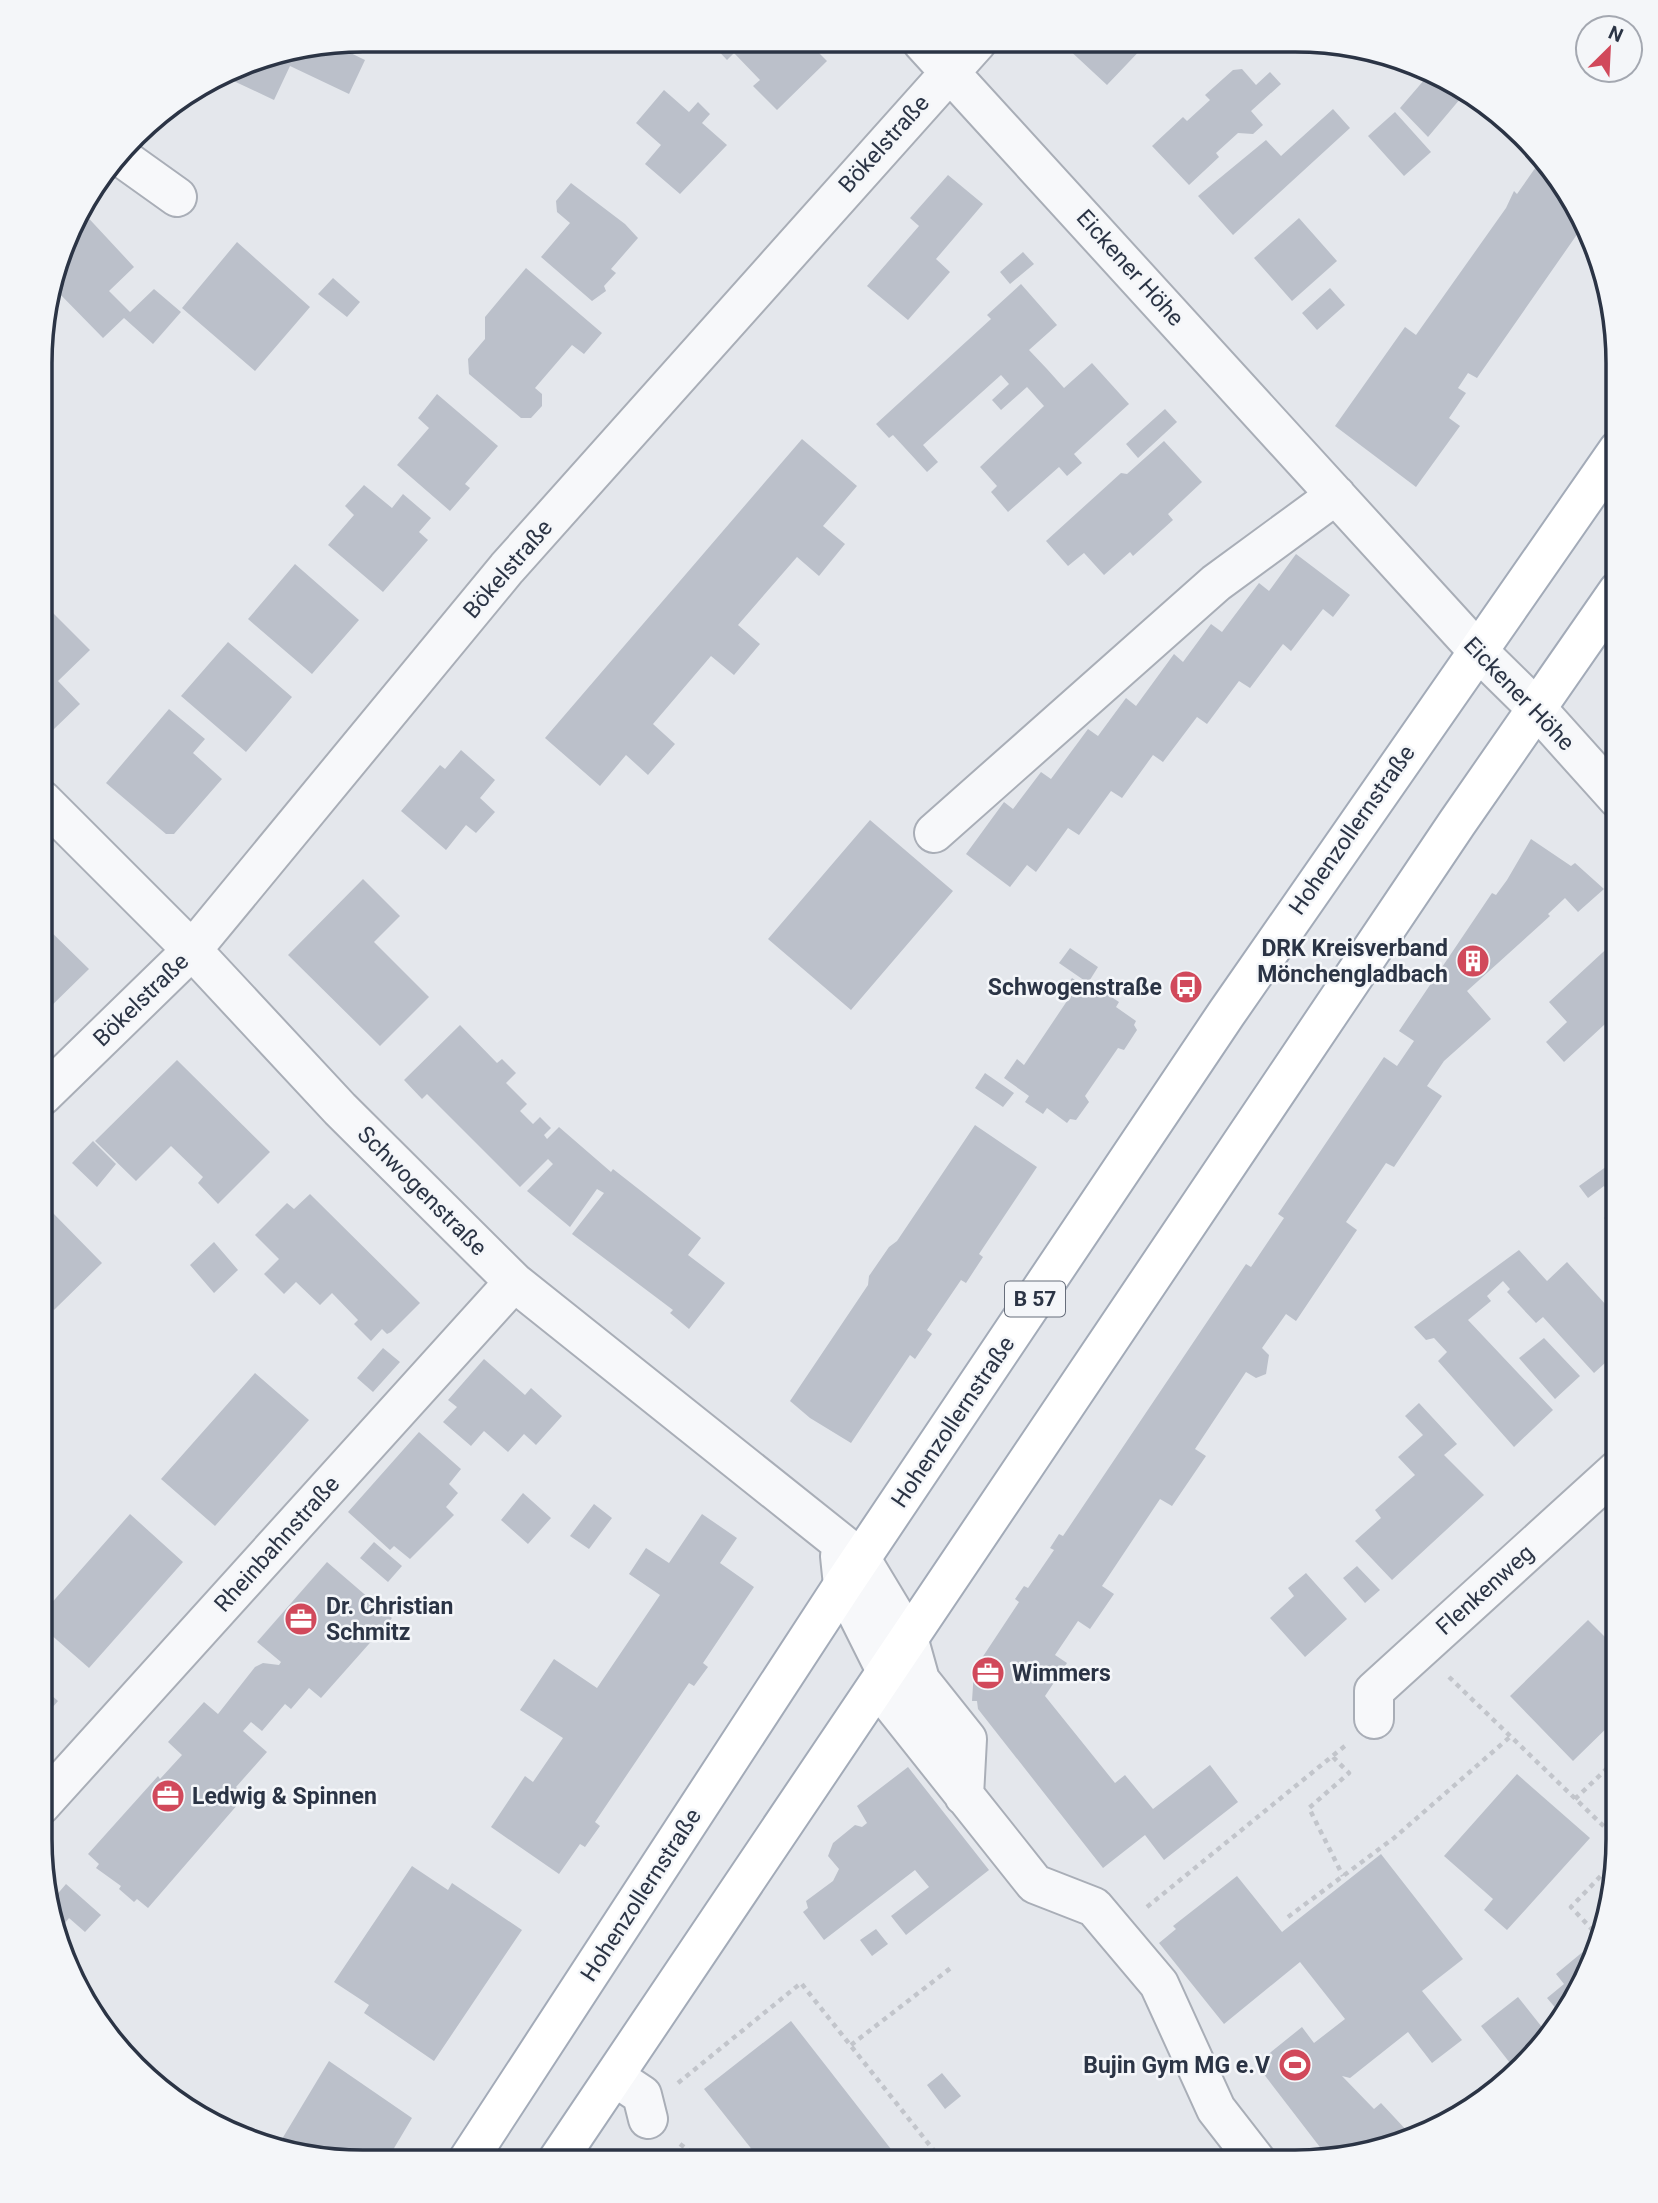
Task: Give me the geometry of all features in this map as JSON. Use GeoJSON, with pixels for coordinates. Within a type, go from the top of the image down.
{"type":"FeatureCollection","features":[{"type":"Feature","properties":{"kind":"main road","name":"Hohenzollernstraße"},"geometry":{"type":"LineString","coordinates":[[474,2150],[847,1561],[1476,649],[1606,467]]}},
{"type":"Feature","properties":{"kind":"main road"},"geometry":{"type":"LineString","coordinates":[[565,2150],[1457,823],[1606,610]]}},
{"type":"Feature","properties":{"kind":"street","name":"Eickener Höhe"},"geometry":{"type":"LineString","coordinates":[[932,52],[1476,649],[1538,710],[1606,786]]}},
{"type":"Feature","properties":{"kind":"street","name":"Bökelstraße"},"geometry":{"type":"LineString","coordinates":[[52,1086],[192,950],[507,568],[967,52]]}},
{"type":"Feature","properties":{"kind":"street"},"geometry":{"type":"LineString","coordinates":[[128,161],[177,197]]}},
{"type":"Feature","properties":{"kind":"street"},"geometry":{"type":"LineString","coordinates":[[934,833],[1216,583],[1336,495]]}},
{"type":"Feature","properties":{"kind":"street","name":"Schwogenstraße"},"geometry":{"type":"LineString","coordinates":[[52,810],[192,950],[340,1109],[513,1282],[847,1561],[908,1637],[920,1680],[967,1739],[964,1796]]}},
{"type":"Feature","properties":{"kind":"street","name":"Rheinbahnstraße"},"geometry":{"type":"LineString","coordinates":[[52,1793],[513,1282]]}},
{"type":"Feature","properties":{"kind":"street","name":"Flenkenweg"},"geometry":{"type":"LineString","coordinates":[[1374,1719],[1374,1691],[1606,1480]]}},
{"type":"Feature","properties":{"kind":"street","name":"Schwogenstraße"},"geometry":{"type":"LineString","coordinates":[[847,1561],[885,1670],[891,1703],[1035,1884],[1094,1907],[1158,1984],[1216,2109],[1248,2150]]}},
{"type":"Feature","properties":{"kind":"street"},"geometry":{"type":"LineString","coordinates":[[615,2077],[642,2095],[648,2119]]}},
{"type":"Feature","properties":{"kind":"path"},"geometry":{"type":"LineString","coordinates":[[1420,1650],[1606,1828]]}},
{"type":"Feature","properties":{"kind":"path"},"geometry":{"type":"LineString","coordinates":[[1116,1932],[1333,1757],[1374,1719]]}},
{"type":"Feature","properties":{"kind":"path"},"geometry":{"type":"LineString","coordinates":[[1288,1917],[1394,1838],[1511,1736]]}},
{"type":"Feature","properties":{"kind":"path"},"geometry":{"type":"LineString","coordinates":[[1333,1757],[1349,1773],[1309,1808],[1343,1876]]}},
{"type":"Feature","properties":{"kind":"path"},"geometry":{"type":"LineString","coordinates":[[1575,1798],[1606,1769]]}},
{"type":"Feature","properties":{"kind":"path"},"geometry":{"type":"LineString","coordinates":[[1592,1930],[1571,1907],[1604,1873]]}},
{"type":"Feature","properties":{"kind":"path"},"geometry":{"type":"LineString","coordinates":[[850,2045],[952,1967]]}},
{"type":"Feature","properties":{"kind":"path"},"geometry":{"type":"LineString","coordinates":[[676,2085],[801,1983],[933,2150]]}},
{"type":"Feature","properties":{"kind":"path"},"geometry":{"type":"LineString","coordinates":[[678,2143],[688,2150]]}},
{"type":"Feature","properties":{"kind":"building"},"geometry":{"type":"Polygon","coordinates":[[[719,52],[818,52],[827,61],[777,110],[753,86],[760,80],[734,53],[727,60],[719,52]]]}},
{"type":"Feature","properties":{"kind":"building"},"geometry":{"type":"Polygon","coordinates":[[[1071,52],[1138,52],[1107,85],[1071,52]]]}},
{"type":"Feature","properties":{"kind":"building"},"geometry":{"type":"Polygon","coordinates":[[[350,53],[365,60],[349,94],[290,66],[274,100],[234,81],[263,69],[303,58],[350,53]]]}},
{"type":"Feature","properties":{"kind":"building"},"geometry":{"type":"Polygon","coordinates":[[[1242,69],[1256,85],[1270,72],[1281,84],[1251,111],[1263,125],[1253,134],[1238,133],[1216,153],[1219,157],[1189,185],[1152,146],[1183,117],[1187,121],[1210,100],[1205,95],[1233,70],[1242,69]]]}},
{"type":"Feature","properties":{"kind":"building"},"geometry":{"type":"Polygon","coordinates":[[[1423,81],[1459,100],[1428,137],[1400,108],[1423,81]]]}},
{"type":"Feature","properties":{"kind":"building"},"geometry":{"type":"Polygon","coordinates":[[[664,90],[689,112],[698,102],[710,114],[702,123],[727,145],[680,194],[645,164],[661,145],[636,123],[664,90]]]}},
{"type":"Feature","properties":{"kind":"building"},"geometry":{"type":"Polygon","coordinates":[[[1333,109],[1350,128],[1233,235],[1198,196],[1266,140],[1281,156],[1333,109]]]}},
{"type":"Feature","properties":{"kind":"building"},"geometry":{"type":"Polygon","coordinates":[[[1395,112],[1431,152],[1404,176],[1368,136],[1395,112]]]}},
{"type":"Feature","properties":{"kind":"building"},"geometry":{"type":"Polygon","coordinates":[[[1536,167],[1564,208],[1577,234],[1477,378],[1468,373],[1458,388],[1466,393],[1449,418],[1460,426],[1416,487],[1335,426],[1405,327],[1416,335],[1506,208],[1514,191],[1517,194],[1536,167]]]}},
{"type":"Feature","properties":{"kind":"building"},"geometry":{"type":"Polygon","coordinates":[[[948,175],[983,204],[936,259],[950,272],[908,320],[867,286],[919,226],[910,218],[948,175]]]}},
{"type":"Feature","properties":{"kind":"building"},"geometry":{"type":"Polygon","coordinates":[[[571,183],[625,224],[638,238],[611,269],[616,273],[604,286],[606,291],[592,301],[541,257],[570,223],[557,212],[556,201],[571,183]]]}},
{"type":"Feature","properties":{"kind":"building"},"geometry":{"type":"Polygon","coordinates":[[[89,218],[134,267],[109,291],[130,312],[154,289],[181,312],[153,344],[124,318],[103,338],[60,294],[76,244],[89,218]]]}},
{"type":"Feature","properties":{"kind":"building"},"geometry":{"type":"Polygon","coordinates":[[[1299,218],[1337,261],[1292,301],[1254,258],[1299,218]]]}},
{"type":"Feature","properties":{"kind":"building"},"geometry":{"type":"Polygon","coordinates":[[[237,242],[310,307],[255,371],[182,308],[237,242]]]}},
{"type":"Feature","properties":{"kind":"building"},"geometry":{"type":"Polygon","coordinates":[[[1023,252],[1034,264],[1010,284],[1000,272],[1023,252]]]}},
{"type":"Feature","properties":{"kind":"building"},"geometry":{"type":"Polygon","coordinates":[[[526,268],[602,333],[584,354],[572,345],[535,388],[542,394],[542,406],[531,418],[521,418],[469,374],[468,359],[485,339],[485,317],[526,268]]]}},
{"type":"Feature","properties":{"kind":"building"},"geometry":{"type":"Polygon","coordinates":[[[333,278],[360,302],[347,317],[318,294],[333,278]]]}},
{"type":"Feature","properties":{"kind":"building"},"geometry":{"type":"Polygon","coordinates":[[[1021,284],[1057,325],[1029,350],[1064,388],[1092,363],[1129,404],[1074,454],[1082,463],[1067,476],[1059,467],[1008,512],[991,492],[997,486],[980,467],[1044,406],[1027,387],[1001,410],[992,400],[1009,384],[1001,375],[923,445],[938,462],[927,472],[893,435],[889,438],[876,424],[991,319],[987,315],[1021,284]]]}},
{"type":"Feature","properties":{"kind":"building"},"geometry":{"type":"Polygon","coordinates":[[[1330,288],[1345,305],[1317,330],[1302,313],[1330,288]]]}},
{"type":"Feature","properties":{"kind":"building"},"geometry":{"type":"Polygon","coordinates":[[[437,394],[498,446],[465,484],[470,488],[450,511],[397,465],[429,428],[418,418],[437,394]]]}},
{"type":"Feature","properties":{"kind":"building"},"geometry":{"type":"Polygon","coordinates":[[[1165,409],[1177,422],[1138,458],[1126,444],[1165,409]]]}},
{"type":"Feature","properties":{"kind":"building"},"geometry":{"type":"Polygon","coordinates":[[[802,439],[857,486],[823,526],[845,544],[819,576],[797,557],[738,625],[760,644],[734,675],[711,656],[653,724],[675,744],[648,775],[626,755],[600,786],[545,738],[802,439]]]}},
{"type":"Feature","properties":{"kind":"building"},"geometry":{"type":"Polygon","coordinates":[[[1164,441],[1202,482],[1168,514],[1173,520],[1133,556],[1130,552],[1104,575],[1084,553],[1068,566],[1046,541],[1121,473],[1127,474],[1164,441]]]}},
{"type":"Feature","properties":{"kind":"building"},"geometry":{"type":"Polygon","coordinates":[[[364,485],[392,508],[403,494],[431,518],[419,532],[428,540],[383,592],[328,545],[354,515],[345,506],[364,485]]]}},
{"type":"Feature","properties":{"kind":"building"},"geometry":{"type":"Polygon","coordinates":[[[1296,554],[1350,595],[1333,617],[1323,609],[1291,651],[1283,644],[1250,688],[1239,681],[1207,724],[1197,717],[1163,762],[1153,755],[1122,798],[1111,791],[1079,835],[1068,828],[1036,872],[1027,865],[1010,887],[966,854],[1004,802],[1013,809],[1041,772],[1051,779],[1088,729],[1098,736],[1126,698],[1136,706],[1174,654],[1183,662],[1211,624],[1222,632],[1259,583],[1269,591],[1296,554]]]}},
{"type":"Feature","properties":{"kind":"building"},"geometry":{"type":"Polygon","coordinates":[[[295,564],[359,620],[312,674],[248,619],[295,564]]]}},
{"type":"Feature","properties":{"kind":"building"},"geometry":{"type":"Polygon","coordinates":[[[52,612],[90,650],[58,681],[80,704],[53,730],[52,612]]]}},
{"type":"Feature","properties":{"kind":"building"},"geometry":{"type":"Polygon","coordinates":[[[228,642],[292,697],[246,752],[181,696],[228,642]]]}},
{"type":"Feature","properties":{"kind":"building"},"geometry":{"type":"Polygon","coordinates":[[[169,709],[205,739],[193,753],[222,779],[174,834],[166,834],[106,783],[169,709]]]}},
{"type":"Feature","properties":{"kind":"building"},"geometry":{"type":"Polygon","coordinates":[[[461,750],[495,780],[480,798],[495,812],[476,833],[466,825],[446,850],[401,811],[440,765],[445,769],[461,750]]]}},
{"type":"Feature","properties":{"kind":"building"},"geometry":{"type":"Polygon","coordinates":[[[870,820],[953,891],[851,1010],[768,939],[870,820]]]}},
{"type":"Feature","properties":{"kind":"building"},"geometry":{"type":"Polygon","coordinates":[[[1531,839],[1571,866],[1575,863],[1604,889],[1578,912],[1565,898],[1548,914],[1550,916],[1467,991],[1491,1019],[1444,1061],[1427,1086],[1442,1096],[1394,1167],[1386,1163],[1346,1222],[1357,1230],[1296,1321],[1286,1314],[1262,1348],[1269,1355],[1266,1374],[1256,1378],[1246,1372],[1195,1449],[1206,1456],[1172,1506],[1160,1499],[1102,1586],[1114,1594],[1090,1629],[1078,1621],[1055,1655],[1067,1663],[1045,1696],[1115,1783],[1125,1775],[1153,1809],[1210,1765],[1238,1802],[1164,1860],[1145,1835],[1103,1868],[978,1709],[977,1701],[972,1701],[974,1670],[1019,1602],[1015,1599],[1024,1586],[1028,1588],[1054,1550],[1050,1548],[1059,1534],[1063,1536],[1246,1264],[1251,1267],[1284,1218],[1278,1214],[1384,1057],[1397,1066],[1414,1041],[1399,1031],[1492,893],[1496,895],[1507,880],[1531,839]]]}},
{"type":"Feature","properties":{"kind":"building"},"geometry":{"type":"Polygon","coordinates":[[[363,879],[400,916],[374,942],[429,997],[380,1046],[288,955],[363,879]]]}},
{"type":"Feature","properties":{"kind":"building"},"geometry":{"type":"Polygon","coordinates":[[[52,933],[89,969],[52,1005],[52,933]]]}},
{"type":"Feature","properties":{"kind":"building"},"geometry":{"type":"Polygon","coordinates":[[[1070,948],[1098,967],[1088,983],[1059,963],[1070,948]]]}},
{"type":"Feature","properties":{"kind":"building"},"geometry":{"type":"Polygon","coordinates":[[[1606,949],[1606,1023],[1564,1062],[1546,1042],[1567,1022],[1549,1002],[1606,949]]]}},
{"type":"Feature","properties":{"kind":"building"},"geometry":{"type":"Polygon","coordinates":[[[1072,978],[1098,995],[1101,990],[1119,1002],[1116,1007],[1136,1021],[1134,1025],[1137,1030],[1124,1050],[1118,1048],[1085,1096],[1089,1102],[1076,1120],[1070,1119],[1067,1123],[1047,1108],[1043,1114],[1025,1102],[1029,1096],[1004,1078],[1017,1059],[1024,1065],[1067,1001],[1059,996],[1072,978]]]}},
{"type":"Feature","properties":{"kind":"building"},"geometry":{"type":"Polygon","coordinates":[[[460,1025],[497,1063],[502,1059],[516,1073],[506,1083],[527,1104],[520,1111],[533,1124],[540,1117],[551,1128],[544,1135],[547,1139],[559,1127],[611,1172],[613,1169],[701,1238],[688,1255],[725,1283],[689,1329],[670,1313],[673,1310],[572,1234],[604,1193],[597,1189],[570,1227],[527,1191],[553,1164],[548,1159],[520,1187],[427,1094],[422,1099],[404,1080],[460,1025]]]}},
{"type":"Feature","properties":{"kind":"building"},"geometry":{"type":"Polygon","coordinates":[[[177,1060],[270,1152],[218,1204],[198,1183],[203,1177],[171,1146],[136,1181],[95,1141],[177,1060]]]}},
{"type":"Feature","properties":{"kind":"building"},"geometry":{"type":"Polygon","coordinates":[[[985,1073],[1014,1093],[1003,1107],[975,1088],[985,1073]]]}},
{"type":"Feature","properties":{"kind":"building"},"geometry":{"type":"Polygon","coordinates":[[[975,1125],[1037,1167],[979,1254],[983,1257],[966,1283],[961,1280],[927,1330],[932,1334],[915,1359],[910,1355],[851,1443],[810,1418],[790,1401],[868,1285],[869,1276],[889,1247],[897,1241],[975,1125]]]}},
{"type":"Feature","properties":{"kind":"building"},"geometry":{"type":"Polygon","coordinates":[[[93,1141],[116,1164],[97,1187],[72,1163],[93,1141]]]}},
{"type":"Feature","properties":{"kind":"building"},"geometry":{"type":"Polygon","coordinates":[[[1606,1167],[1606,1188],[1604,1186],[1588,1198],[1579,1186],[1606,1167]]]}},
{"type":"Feature","properties":{"kind":"building"},"geometry":{"type":"Polygon","coordinates":[[[310,1194],[420,1303],[391,1332],[387,1334],[382,1329],[371,1341],[354,1324],[358,1320],[332,1293],[320,1305],[296,1282],[284,1294],[264,1274],[279,1259],[255,1235],[287,1203],[294,1209],[310,1194]]]}},
{"type":"Feature","properties":{"kind":"building"},"geometry":{"type":"Polygon","coordinates":[[[52,1212],[102,1263],[54,1310],[52,1308],[52,1212]]]}},
{"type":"Feature","properties":{"kind":"building"},"geometry":{"type":"Polygon","coordinates":[[[214,1242],[238,1270],[214,1293],[190,1265],[214,1242]]]}},
{"type":"Feature","properties":{"kind":"building"},"geometry":{"type":"Polygon","coordinates":[[[1519,1250],[1547,1281],[1567,1262],[1606,1305],[1606,1362],[1594,1373],[1543,1317],[1536,1323],[1507,1292],[1510,1289],[1503,1281],[1487,1296],[1491,1301],[1468,1320],[1553,1410],[1514,1447],[1438,1361],[1447,1352],[1434,1338],[1426,1340],[1414,1327],[1519,1250]]]}},
{"type":"Feature","properties":{"kind":"building"},"geometry":{"type":"Polygon","coordinates":[[[1544,1338],[1580,1376],[1555,1399],[1519,1358],[1544,1338]]]}},
{"type":"Feature","properties":{"kind":"building"},"geometry":{"type":"Polygon","coordinates":[[[383,1348],[400,1362],[373,1392],[357,1378],[383,1348]]]}},
{"type":"Feature","properties":{"kind":"building"},"geometry":{"type":"Polygon","coordinates":[[[484,1359],[525,1395],[531,1388],[562,1416],[536,1445],[524,1434],[508,1452],[484,1431],[471,1446],[443,1422],[457,1407],[448,1400],[484,1359]]]}},
{"type":"Feature","properties":{"kind":"building"},"geometry":{"type":"Polygon","coordinates":[[[255,1373],[309,1420],[215,1526],[161,1479],[255,1373]]]}},
{"type":"Feature","properties":{"kind":"building"},"geometry":{"type":"Polygon","coordinates":[[[1419,1403],[1457,1444],[1444,1455],[1484,1495],[1392,1580],[1355,1541],[1381,1518],[1375,1510],[1415,1475],[1398,1457],[1423,1435],[1405,1416],[1419,1403]]]}},
{"type":"Feature","properties":{"kind":"building"},"geometry":{"type":"Polygon","coordinates":[[[419,1432],[461,1469],[449,1484],[458,1493],[446,1507],[454,1515],[410,1559],[394,1546],[390,1550],[348,1512],[419,1432]]]}},
{"type":"Feature","properties":{"kind":"building"},"geometry":{"type":"Polygon","coordinates":[[[523,1493],[551,1518],[528,1544],[501,1520],[523,1493]]]}},
{"type":"Feature","properties":{"kind":"building"},"geometry":{"type":"Polygon","coordinates":[[[594,1504],[612,1518],[589,1549],[570,1536],[594,1504]]]}},
{"type":"Feature","properties":{"kind":"building"},"geometry":{"type":"Polygon","coordinates":[[[130,1514],[183,1562],[89,1668],[52,1636],[52,1603],[130,1514]]]}},
{"type":"Feature","properties":{"kind":"building"},"geometry":{"type":"Polygon","coordinates":[[[702,1514],[737,1538],[720,1563],[754,1587],[703,1663],[708,1667],[694,1686],[689,1683],[595,1822],[600,1826],[585,1847],[580,1844],[559,1874],[491,1827],[525,1776],[533,1782],[563,1738],[520,1710],[554,1659],[597,1688],[660,1595],[629,1574],[646,1548],[669,1563],[702,1514]]]}},
{"type":"Feature","properties":{"kind":"building"},"geometry":{"type":"Polygon","coordinates":[[[374,1542],[402,1566],[388,1582],[360,1558],[374,1542]]]}},
{"type":"Feature","properties":{"kind":"building"},"geometry":{"type":"Polygon","coordinates":[[[327,1562],[392,1618],[321,1698],[309,1688],[291,1709],[285,1704],[262,1731],[251,1722],[243,1731],[267,1752],[236,1787],[245,1796],[148,1908],[137,1899],[134,1902],[119,1889],[121,1886],[96,1868],[99,1864],[88,1854],[158,1776],[160,1779],[182,1755],[168,1742],[204,1702],[218,1714],[255,1667],[263,1663],[279,1665],[281,1662],[257,1642],[327,1562]]]}},
{"type":"Feature","properties":{"kind":"building"},"geometry":{"type":"Polygon","coordinates":[[[1357,1566],[1380,1590],[1365,1603],[1343,1578],[1357,1566]]]}},
{"type":"Feature","properties":{"kind":"building"},"geometry":{"type":"Polygon","coordinates":[[[1306,1573],[1347,1619],[1305,1657],[1270,1618],[1294,1596],[1288,1588],[1306,1573]]]}},
{"type":"Feature","properties":{"kind":"building"},"geometry":{"type":"Polygon","coordinates":[[[1588,1620],[1606,1638],[1606,1729],[1573,1761],[1510,1696],[1588,1620]]]}},
{"type":"Feature","properties":{"kind":"building"},"geometry":{"type":"Polygon","coordinates":[[[52,1696],[58,1701],[52,1708],[52,1696]]]}},
{"type":"Feature","properties":{"kind":"building"},"geometry":{"type":"Polygon","coordinates":[[[908,1767],[989,1870],[906,1935],[891,1916],[929,1887],[915,1870],[824,1940],[803,1912],[808,1908],[806,1901],[833,1881],[839,1869],[828,1856],[833,1843],[855,1825],[862,1827],[867,1823],[857,1806],[908,1767]]]}},
{"type":"Feature","properties":{"kind":"building"},"geometry":{"type":"Polygon","coordinates":[[[1517,1774],[1590,1838],[1507,1930],[1484,1910],[1493,1899],[1444,1856],[1517,1774]]]}},
{"type":"Feature","properties":{"kind":"building"},"geometry":{"type":"Polygon","coordinates":[[[1381,1854],[1463,1959],[1422,1991],[1462,2040],[1432,2063],[1408,2032],[1350,2078],[1342,2076],[1374,2109],[1381,2103],[1406,2130],[1355,2145],[1322,2149],[1256,2064],[1302,2027],[1314,2043],[1345,2019],[1300,1962],[1224,2024],[1159,1943],[1176,1929],[1173,1926],[1237,1876],[1282,1932],[1381,1854]]]}},
{"type":"Feature","properties":{"kind":"building"},"geometry":{"type":"Polygon","coordinates":[[[412,1866],[448,1890],[452,1883],[522,1930],[434,2061],[364,2013],[369,2005],[334,1982],[412,1866]]]}},
{"type":"Feature","properties":{"kind":"building"},"geometry":{"type":"Polygon","coordinates":[[[66,1884],[101,1915],[85,1932],[69,1918],[64,1924],[57,1894],[66,1884]]]}},
{"type":"Feature","properties":{"kind":"building"},"geometry":{"type":"Polygon","coordinates":[[[876,1929],[888,1944],[872,1956],[860,1940],[876,1929]]]}},
{"type":"Feature","properties":{"kind":"building"},"geometry":{"type":"Polygon","coordinates":[[[1585,1950],[1556,2008],[1547,1998],[1564,1984],[1556,1974],[1585,1950]]]}},
{"type":"Feature","properties":{"kind":"building"},"geometry":{"type":"Polygon","coordinates":[[[1518,1997],[1542,2027],[1511,2064],[1481,2026],[1518,1997]]]}},
{"type":"Feature","properties":{"kind":"building"},"geometry":{"type":"Polygon","coordinates":[[[791,2021],[892,2150],[752,2150],[704,2089],[791,2021]]]}},
{"type":"Feature","properties":{"kind":"building"},"geometry":{"type":"Polygon","coordinates":[[[329,2061],[412,2118],[393,2150],[343,2150],[282,2140],[329,2061]]]}},
{"type":"Feature","properties":{"kind":"building"},"geometry":{"type":"Polygon","coordinates":[[[942,2073],[961,2096],[945,2109],[927,2085],[942,2073]]]}},
{"type":"Feature","properties":{"kind":"place","name":"DRK Kreisverband Mönchengladbach"},"geometry":{"type":"Point","coordinates":[1473,961]}},
{"type":"Feature","properties":{"kind":"place","name":"Schwogenstraße"},"geometry":{"type":"Point","coordinates":[1186,987]}},
{"type":"Feature","properties":{"kind":"place","name":"Dr. Christian Schmitz"},"geometry":{"type":"Point","coordinates":[301,1619]}},
{"type":"Feature","properties":{"kind":"place","name":"Wimmers"},"geometry":{"type":"Point","coordinates":[988,1673]}},
{"type":"Feature","properties":{"kind":"place","name":"Ledwig & Spinnen"},"geometry":{"type":"Point","coordinates":[168,1796]}},
{"type":"Feature","properties":{"kind":"place","name":"Bujin Gym MG e.V"},"geometry":{"type":"Point","coordinates":[1295,2065]}}]}
